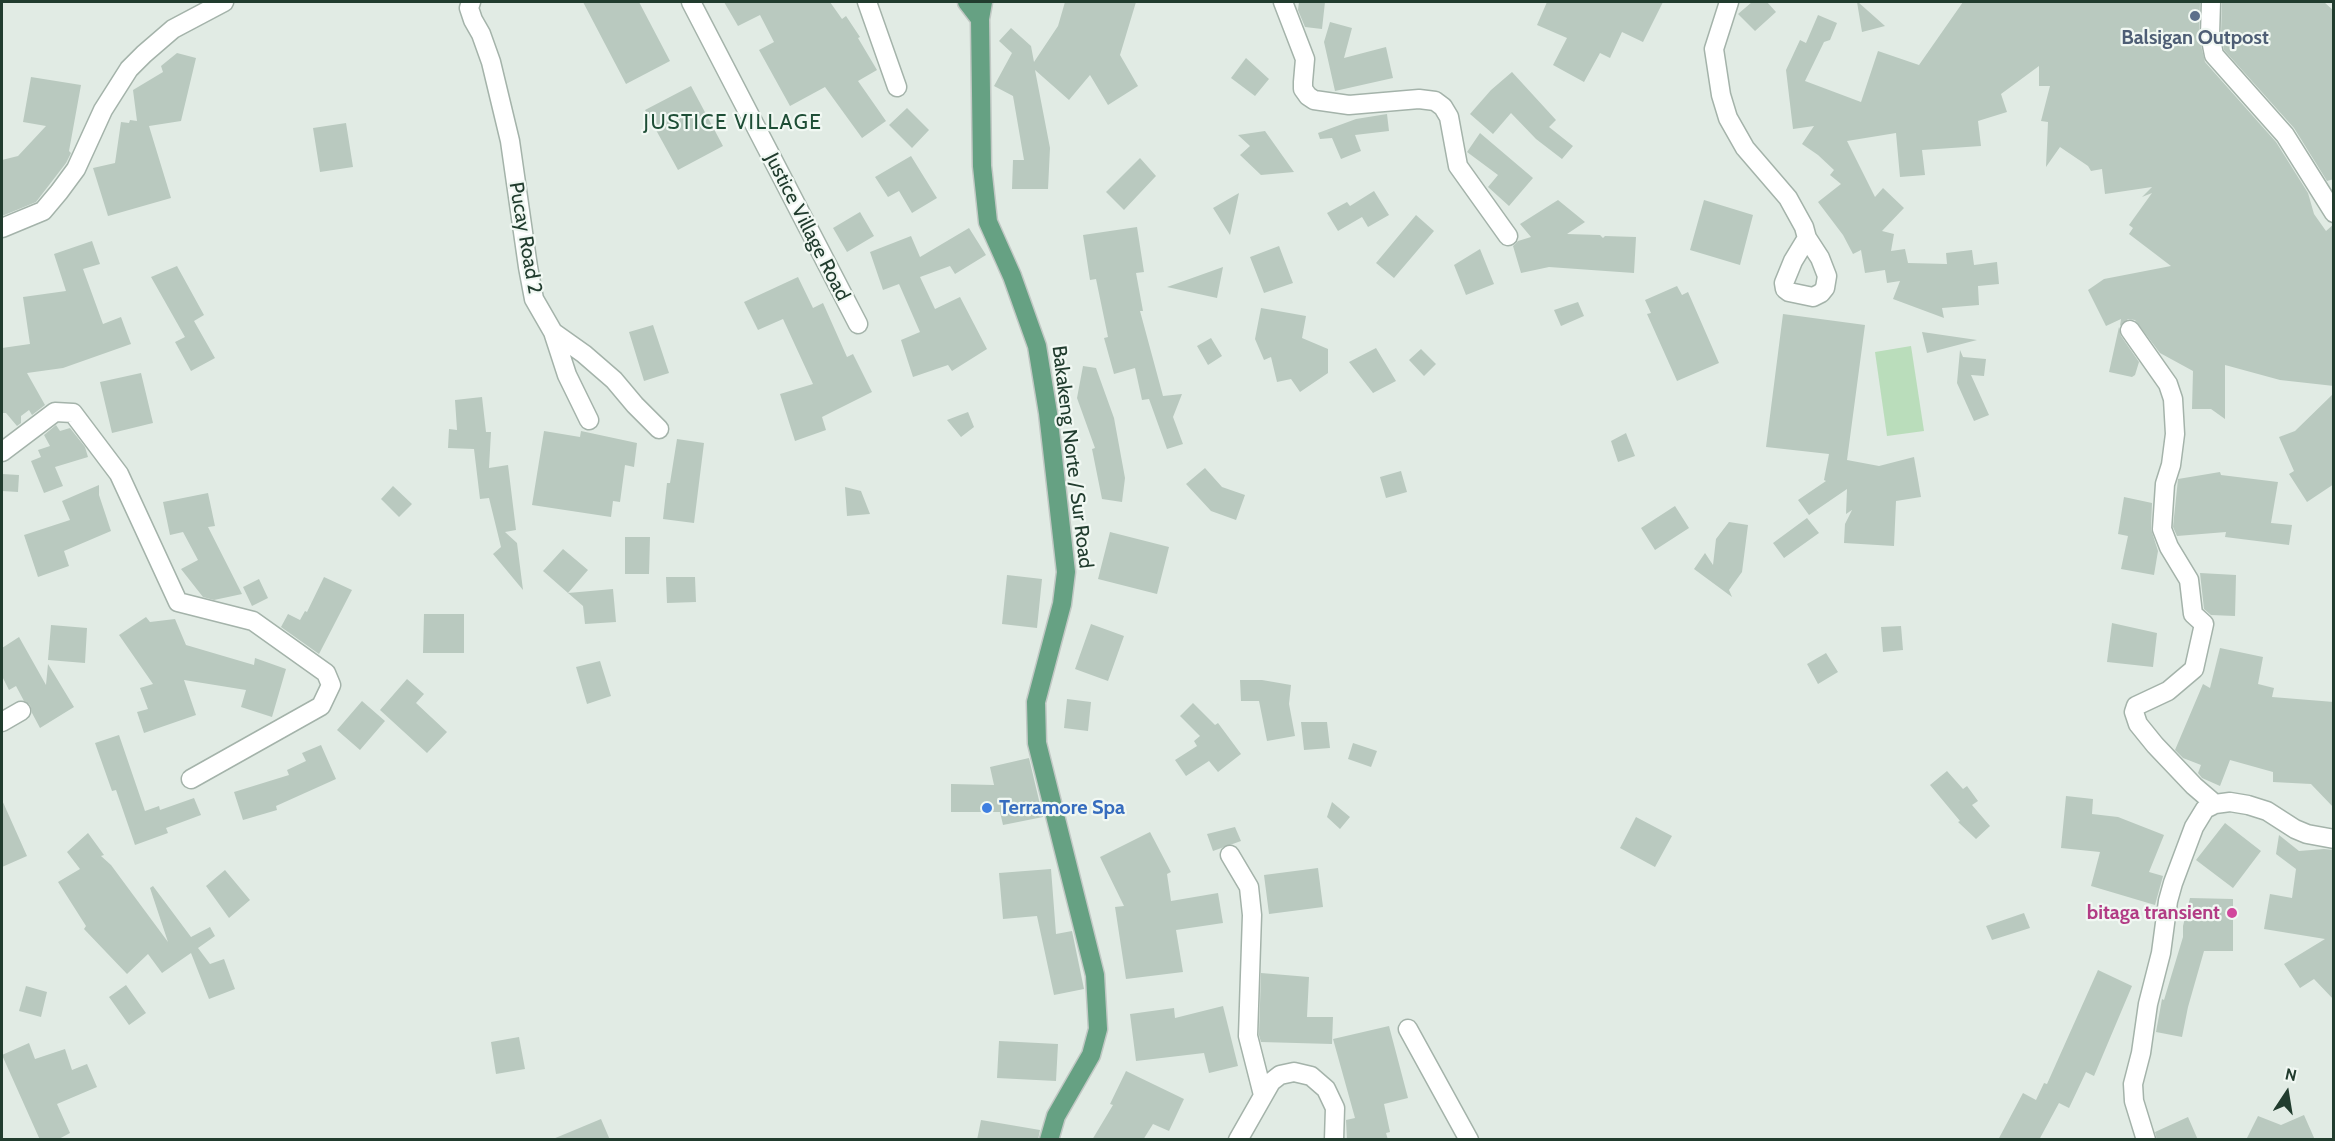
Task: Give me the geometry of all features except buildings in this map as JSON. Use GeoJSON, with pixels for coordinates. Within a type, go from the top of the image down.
{"type":"FeatureCollection","features":[{"type":"Feature","properties":{"kind":"main road","name":"Bakakeng Norte / Sur Road"},"geometry":{"type":"LineString","coordinates":[[967,2],[981,10],[982,166],[988,222],[1012,276],[1037,346],[1048,413],[1066,572],[1062,604],[1036,702],[1037,743],[1095,975],[1098,1029],[1091,1055],[1056,1116],[1049,1140]]}},
{"type":"Feature","properties":{"kind":"street"},"geometry":{"type":"LineString","coordinates":[[2,228],[43,210],[59,192],[76,169],[103,110],[129,69],[173,29],[224,2]]}},
{"type":"Feature","properties":{"kind":"street","name":"Pucay Road 2"},"geometry":{"type":"LineString","coordinates":[[471,2],[469,8],[491,62],[510,141],[534,298],[553,332],[584,354],[614,380],[659,429]]}},
{"type":"Feature","properties":{"kind":"street","name":"Justice Village Road"},"geometry":{"type":"LineString","coordinates":[[691,2],[858,324]]}},
{"type":"Feature","properties":{"kind":"street"},"geometry":{"type":"LineString","coordinates":[[867,2],[897,87]]}},
{"type":"Feature","properties":{"kind":"street"},"geometry":{"type":"LineString","coordinates":[[1283,2],[1305,59],[1303,82],[1308,96],[1314,100],[1349,105],[1419,99],[1435,101],[1443,107],[1449,117],[1458,166],[1508,236]]}},
{"type":"Feature","properties":{"kind":"street"},"geometry":{"type":"LineString","coordinates":[[1729,2],[1714,50],[1721,94],[1728,118],[1745,148],[1788,198],[1804,227],[1807,238]]}},
{"type":"Feature","properties":{"kind":"street"},"geometry":{"type":"LineString","coordinates":[[2211,2],[2210,35],[2214,55],[2284,135],[2334,213]]}},
{"type":"Feature","properties":{"kind":"street"},"geometry":{"type":"LineString","coordinates":[[2130,330],[2163,377],[2173,399],[2175,434],[2163,493],[2162,529],[2169,547],[2189,580],[2193,614],[2204,624],[2199,656],[2194,669],[2168,691],[2136,706],[2134,712],[2138,724],[2156,745],[2194,786],[2215,804]]}},
{"type":"Feature","properties":{"kind":"street"},"geometry":{"type":"LineString","coordinates":[[553,332],[567,375],[589,420]]}},
{"type":"Feature","properties":{"kind":"street"},"geometry":{"type":"LineString","coordinates":[[2,453],[55,412],[73,413],[119,474],[178,602],[253,621],[326,673],[331,685],[321,706],[191,779]]}},
{"type":"Feature","properties":{"kind":"street"},"geometry":{"type":"LineString","coordinates":[[2,722],[21,711]]}},
{"type":"Feature","properties":{"kind":"street"},"geometry":{"type":"LineString","coordinates":[[2146,1140],[2134,1101],[2133,1084],[2141,1053],[2148,1004],[2161,953],[2168,902],[2194,827],[2205,809],[2215,804],[2230,802],[2248,805],[2267,811],[2295,830],[2334,839]]}},
{"type":"Feature","properties":{"kind":"street"},"geometry":{"type":"LineString","coordinates":[[1230,855],[1250,887],[1252,915],[1248,1036],[1263,1095]]}},
{"type":"Feature","properties":{"kind":"street"},"geometry":{"type":"LineString","coordinates":[[1408,1029],[1469,1140]]}},
{"type":"Feature","properties":{"kind":"street"},"geometry":{"type":"LineString","coordinates":[[1238,1140],[1271,1082],[1280,1075],[1294,1072],[1311,1076],[1326,1089],[1335,1108],[1334,1140]]}},
{"type":"Feature","properties":{"kind":"green space"},"geometry":{"type":"Polygon","coordinates":[[[1911,346],[1924,431],[1887,436],[1875,352],[1911,346]]]}},
{"type":"Feature","properties":{"kind":"place","name":"Balsigan Outpost"},"geometry":{"type":"Point","coordinates":[2195,16]}},
{"type":"Feature","properties":{"kind":"place","name":"Terramore Spa"},"geometry":{"type":"Point","coordinates":[987,808]}},
{"type":"Feature","properties":{"kind":"place","name":"bitaga transient"},"geometry":{"type":"Point","coordinates":[2232,913]}},
{"type":"Feature","properties":{"kind":"district","name":"JUSTICE VILLAGE"},"geometry":{"type":"Point","coordinates":[733,123]}}]}
